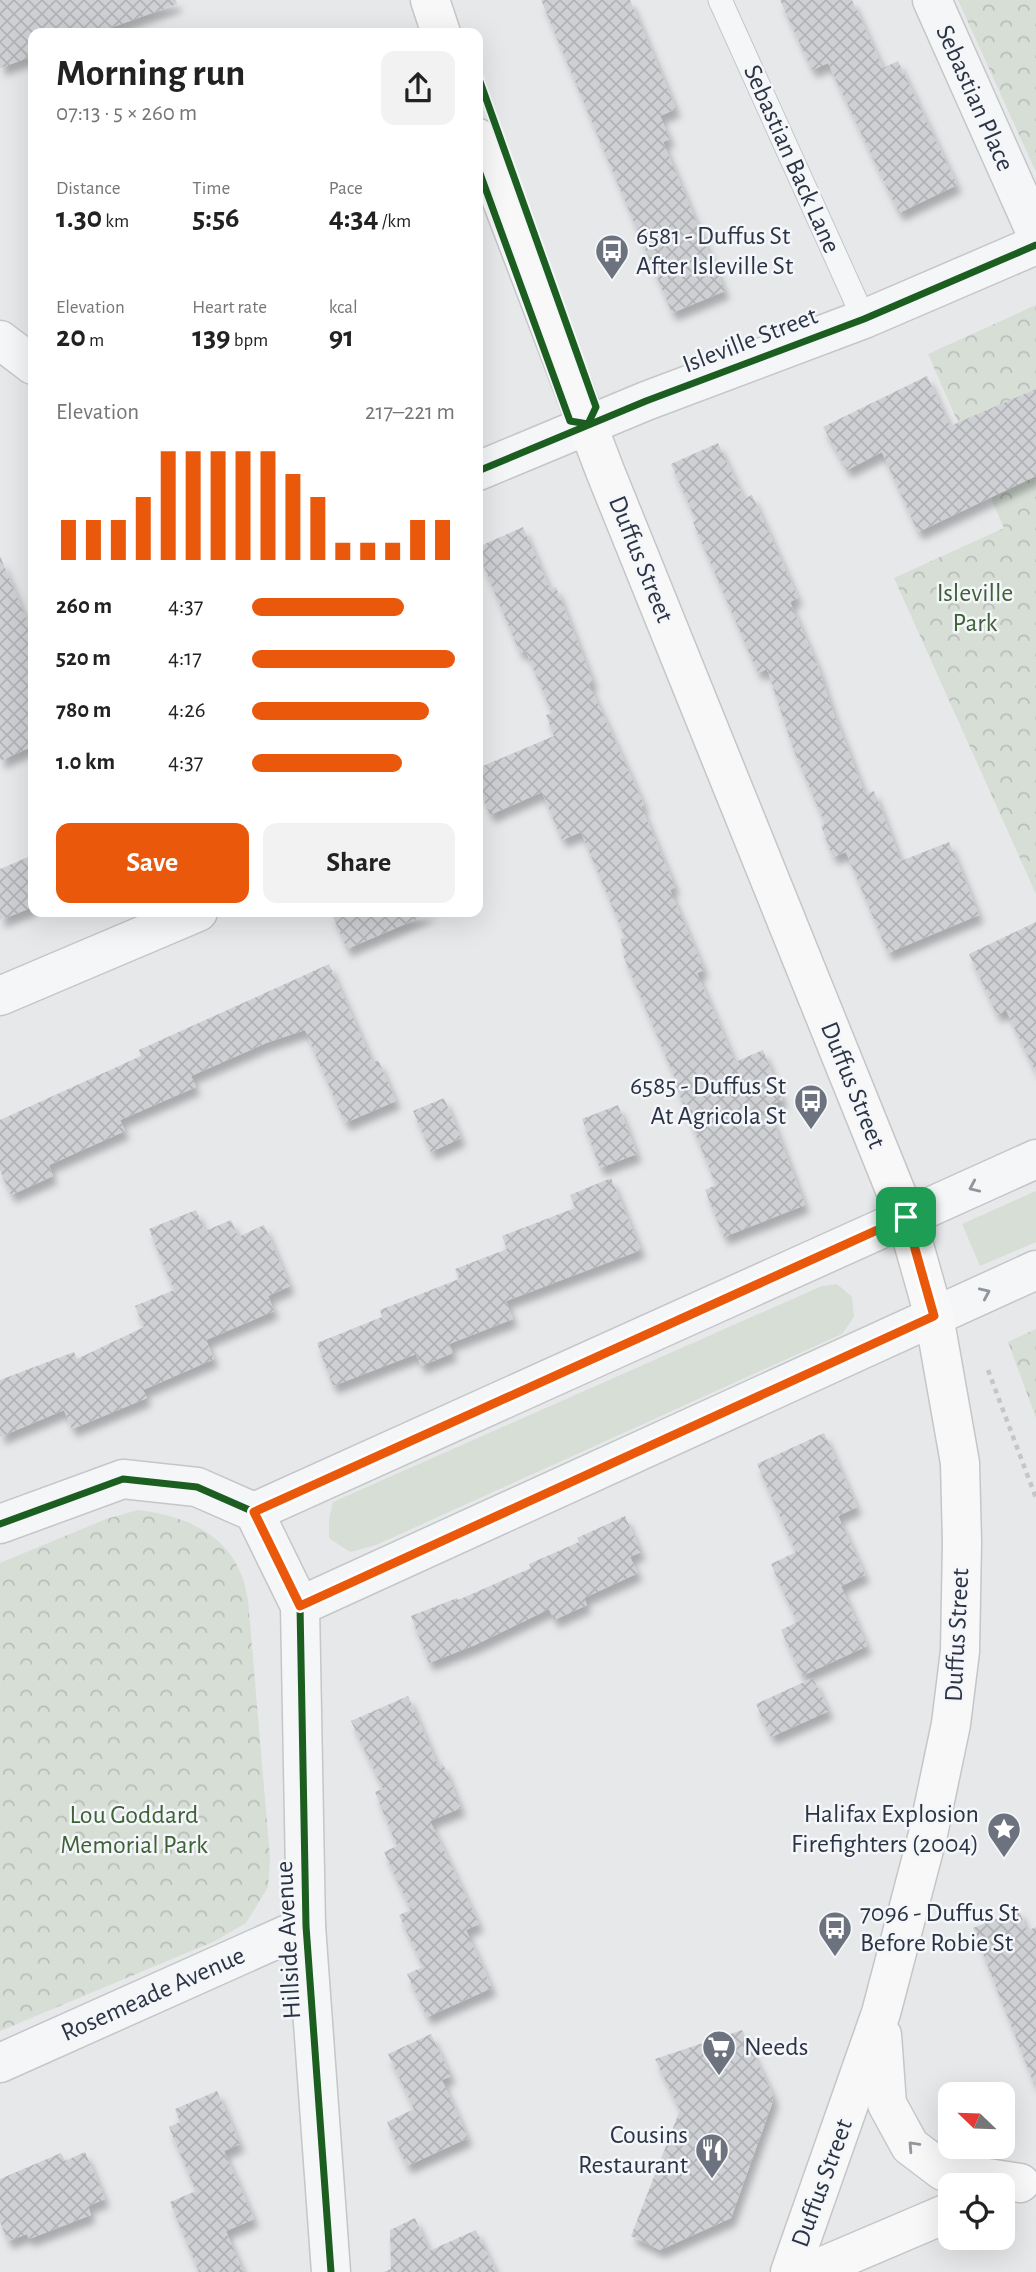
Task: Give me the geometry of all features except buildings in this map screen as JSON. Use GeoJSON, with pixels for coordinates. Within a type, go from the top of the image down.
{"type":"FeatureCollection","features":[{"type":"Feature","properties":{"kind":"main road"},"geometry":{"type":"LineString","coordinates":[[430,0],[439,28]]}},
{"type":"Feature","properties":{"kind":"main road","name":"Duffus Street"},"geometry":{"type":"LineString","coordinates":[[483,151],[588,424],[906,1217],[934,1316],[960,1463],[960,1651],[951,1724],[928,1834],[881,2013],[790,2272]]}},
{"type":"Feature","properties":{"kind":"main road"},"geometry":{"type":"LineString","coordinates":[[881,2013],[887,2104],[910,2146],[943,2171],[1020,2183]]}},
{"type":"Feature","properties":{"kind":"main road"},"geometry":{"type":"LineString","coordinates":[[809,2272],[938,2217]]}},
{"type":"Feature","properties":{"kind":"street","name":"Sebastian Place"},"geometry":{"type":"LineString","coordinates":[[932,0],[1036,233]]}},
{"type":"Feature","properties":{"kind":"street","name":"Isleville Street"},"geometry":{"type":"LineString","coordinates":[[483,469],[588,424],[864,319],[1036,245]]}},
{"type":"Feature","properties":{"kind":"street"},"geometry":{"type":"LineString","coordinates":[[0,340],[28,361]]}},
{"type":"Feature","properties":{"kind":"street"},"geometry":{"type":"LineString","coordinates":[[0,996],[186,917]]}},
{"type":"Feature","properties":{"kind":"street"},"geometry":{"type":"LineString","coordinates":[[254,1512],[1036,1158]]}},
{"type":"Feature","properties":{"kind":"street"},"geometry":{"type":"LineString","coordinates":[[0,1524],[123,1479],[197,1487],[254,1512],[300,1606],[1036,1270]]}},
{"type":"Feature","properties":{"kind":"street","name":"Hillside Avenue"},"geometry":{"type":"LineString","coordinates":[[300,1606],[306,1926],[331,2272]]}},
{"type":"Feature","properties":{"kind":"street","name":"Rosemeade Avenue"},"geometry":{"type":"LineString","coordinates":[[0,2063],[306,1926]]}},
{"type":"Feature","properties":{"kind":"lane","name":"Sebastian Back Lane"},"geometry":{"type":"LineString","coordinates":[[720,0],[864,319]]}},
{"type":"Feature","properties":{"kind":"path"},"geometry":{"type":"LineString","coordinates":[[985,1363],[1036,1498]]}},
{"type":"Feature","properties":{"kind":"green space"},"geometry":{"type":"Polygon","coordinates":[[[958,0],[1036,0],[1036,172],[958,0]]]}},
{"type":"Feature","properties":{"kind":"green space","name":"Isleville Park"},"geometry":{"type":"Polygon","coordinates":[[[1036,305],[1036,894],[894,578],[1004,528],[928,354],[1036,305]]]}},
{"type":"Feature","properties":{"kind":"green space"},"geometry":{"type":"Polygon","coordinates":[[[1036,1191],[1036,1242],[980,1266],[962,1224],[1036,1191]]]}},
{"type":"Feature","properties":{"kind":"green space"},"geometry":{"type":"Polygon","coordinates":[[[837,1284],[852,1297],[854,1317],[842,1334],[376,1545],[350,1552],[329,1538],[333,1502],[822,1286],[837,1284]]]}},
{"type":"Feature","properties":{"kind":"green space"},"geometry":{"type":"Polygon","coordinates":[[[1036,1329],[1036,1418],[1008,1342],[1036,1329]]]}},
{"type":"Feature","properties":{"kind":"green space","name":"Lou Goddard Memorial Park"},"geometry":{"type":"Polygon","coordinates":[[[138,1510],[185,1521],[212,1536],[233,1559],[244,1580],[248,1600],[270,1858],[268,1887],[246,1923],[215,1941],[0,2031],[0,1563],[106,1519],[138,1510]]]}},
{"type":"Feature","properties":{"kind":"cycle path"},"geometry":{"type":"LineString","coordinates":[[483,90],[596,407],[588,424]]}},
{"type":"Feature","properties":{"kind":"cycle path"},"geometry":{"type":"LineString","coordinates":[[483,182],[570,421],[588,424]]}},
{"type":"Feature","properties":{"kind":"cycle path"},"geometry":{"type":"LineString","coordinates":[[483,469],[646,401],[864,319],[1036,245]]}},
{"type":"Feature","properties":{"kind":"cycle path"},"geometry":{"type":"LineString","coordinates":[[0,1524],[123,1479],[197,1487],[254,1512],[300,1606],[306,1926],[331,2272]]}},
{"type":"Feature","properties":{"kind":"place","name":"6581 - Duffus St After Isleville St"},"geometry":{"type":"Point","coordinates":[612,281]}},
{"type":"Feature","properties":{"kind":"place","name":"6585 - Duffus St At Agricola St"},"geometry":{"type":"Point","coordinates":[811,1131]}},
{"type":"Feature","properties":{"kind":"place","name":"Halifax Explosion Firefighters (2004)"},"geometry":{"type":"Point","coordinates":[1004,1859]}},
{"type":"Feature","properties":{"kind":"place","name":"7096 - Duffus St Before Robie St"},"geometry":{"type":"Point","coordinates":[835,1958]}},
{"type":"Feature","properties":{"kind":"place","name":"Needs"},"geometry":{"type":"Point","coordinates":[719,2077]}},
{"type":"Feature","properties":{"kind":"place","name":"Cousins Restaurant"},"geometry":{"type":"Point","coordinates":[712,2180]}},
{"type":"Feature","properties":{"kind":"route"},"geometry":{"type":"LineString","coordinates":[[906,1217],[934,1316],[300,1606],[254,1512],[906,1217]]}}]}
